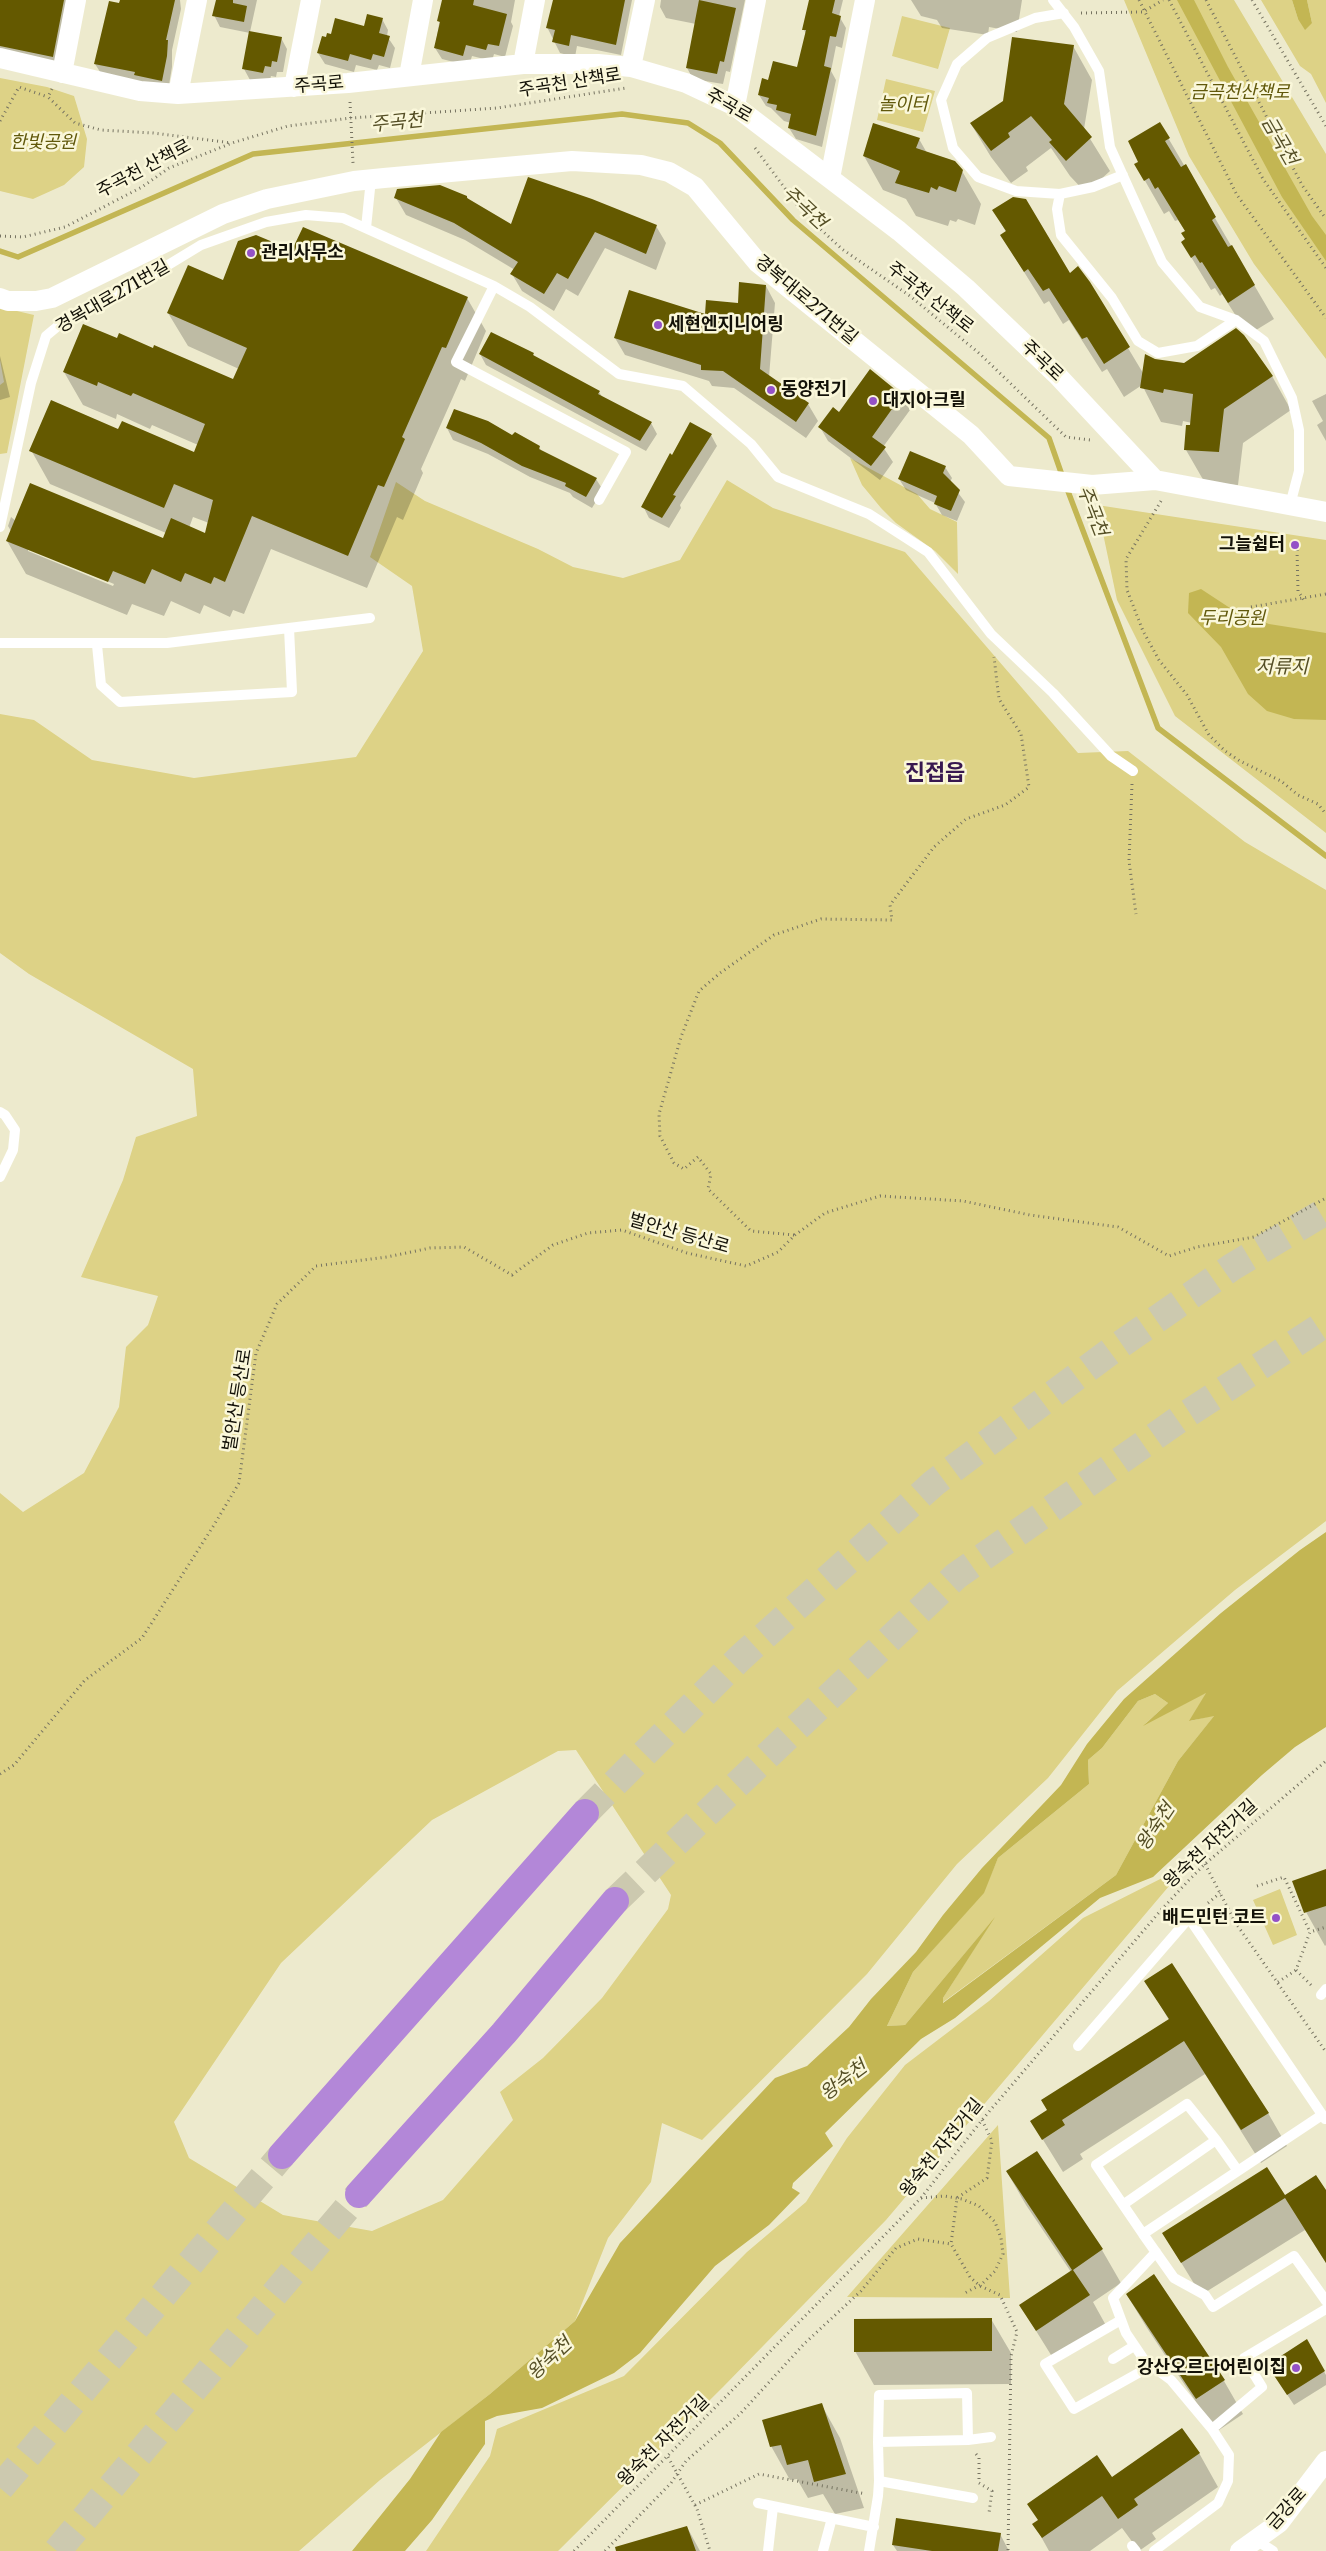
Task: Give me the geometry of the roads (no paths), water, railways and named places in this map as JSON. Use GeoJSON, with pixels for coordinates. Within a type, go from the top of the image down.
{"type":"FeatureCollection","features":[{"type":"Feature","properties":{"kind":"highway"},"geometry":{"type":"LineString","coordinates":[[282,2155],[585,1813]]}},
{"type":"Feature","properties":{"kind":"highway"},"geometry":{"type":"LineString","coordinates":[[359,2194],[504,2033],[615,1901]]}},
{"type":"Feature","properties":{"kind":"street"},"geometry":{"type":"LineString","coordinates":[[62,73],[76,0]]}},
{"type":"Feature","properties":{"kind":"street"},"geometry":{"type":"LineString","coordinates":[[178,94],[197,0]]}},
{"type":"Feature","properties":{"kind":"street"},"geometry":{"type":"LineString","coordinates":[[294,87],[311,0]]}},
{"type":"Feature","properties":{"kind":"street"},"geometry":{"type":"LineString","coordinates":[[409,76],[423,0]]}},
{"type":"Feature","properties":{"kind":"street"},"geometry":{"type":"LineString","coordinates":[[523,64],[534,0]]}},
{"type":"Feature","properties":{"kind":"street"},"geometry":{"type":"LineString","coordinates":[[631,67],[645,0]]}},
{"type":"Feature","properties":{"kind":"street"},"geometry":{"type":"LineString","coordinates":[[735,106],[756,0]]}},
{"type":"Feature","properties":{"kind":"street"},"geometry":{"type":"LineString","coordinates":[[830,178],[865,0]]}},
{"type":"Feature","properties":{"kind":"street","name":"주곡로"},"geometry":{"type":"LineString","coordinates":[[0,58],[140,91],[178,94],[294,87],[523,64],[598,64],[631,67],[686,83],[735,106],[899,230],[966,288],[1057,374],[1125,446],[1163,482]]}},
{"type":"Feature","properties":{"kind":"street","name":"경복대로271번길"},"geometry":{"type":"LineString","coordinates":[[0,298],[8,301],[36,301],[52,298],[223,214],[267,199],[362,180],[572,161],[641,165],[675,175],[695,186],[758,263],[971,436],[1009,476],[1092,485],[1163,482]]}},
{"type":"Feature","properties":{"kind":"street"},"geometry":{"type":"LineString","coordinates":[[1163,482],[1326,512]]}},
{"type":"Feature","properties":{"kind":"street","name":"금강로"},"geometry":{"type":"LineString","coordinates":[[1248,2546],[1279,2524],[1326,2460]]}},
{"type":"Feature","properties":{"kind":"lane"},"geometry":{"type":"LineString","coordinates":[[1053,0],[1074,27],[1099,71],[1110,147],[1162,262],[1200,307],[1236,320],[1264,341],[1292,398],[1299,430],[1299,471],[1290,505]]}},
{"type":"Feature","properties":{"kind":"lane"},"geometry":{"type":"LineString","coordinates":[[1064,13],[1035,18],[987,38],[957,64],[941,100],[953,148],[978,177],[1016,191],[1060,194],[1093,188],[1123,175]]}},
{"type":"Feature","properties":{"kind":"lane"},"geometry":{"type":"LineString","coordinates":[[362,180],[366,228]]}},
{"type":"Feature","properties":{"kind":"lane"},"geometry":{"type":"LineString","coordinates":[[1060,194],[1057,209],[1061,236],[1112,298],[1138,340],[1158,353],[1197,346],[1236,320]]}},
{"type":"Feature","properties":{"kind":"lane","name":"경복대로271번길"},"geometry":{"type":"LineString","coordinates":[[0,526],[31,382],[46,336],[64,322],[202,245],[266,222],[306,215],[343,218],[494,286],[530,307],[619,374],[683,386],[751,444],[778,476],[869,514],[928,552],[991,634],[1053,693],[1111,756],[1133,771]]}},
{"type":"Feature","properties":{"kind":"lane"},"geometry":{"type":"LineString","coordinates":[[494,286],[456,362],[626,452],[599,500]]}},
{"type":"Feature","properties":{"kind":"lane"},"geometry":{"type":"LineString","coordinates":[[0,643],[97,645],[167,643],[370,618]]}},
{"type":"Feature","properties":{"kind":"lane"},"geometry":{"type":"LineString","coordinates":[[97,645],[101,685],[120,702],[292,692],[289,628]]}},
{"type":"Feature","properties":{"kind":"lane"},"geometry":{"type":"LineString","coordinates":[[0,1112],[5,1115],[15,1130],[13,1150],[0,1177]]}},
{"type":"Feature","properties":{"kind":"lane"},"geometry":{"type":"LineString","coordinates":[[1078,2046],[1189,1918],[1324,2117],[1143,2234]]}},
{"type":"Feature","properties":{"kind":"lane"},"geometry":{"type":"LineString","coordinates":[[1238,2171],[1187,2104],[1096,2165],[1174,2278],[1205,2295],[1213,2307],[1294,2256],[1326,2301]]}},
{"type":"Feature","properties":{"kind":"lane"},"geometry":{"type":"LineString","coordinates":[[1124,2204],[1216,2140]]}},
{"type":"Feature","properties":{"kind":"lane"},"geometry":{"type":"LineString","coordinates":[[1154,2551],[1218,2503],[1228,2481],[1229,2455],[1212,2430],[1172,2380],[1145,2361],[1126,2333],[1121,2320],[1114,2298],[1156,2252]]}},
{"type":"Feature","properties":{"kind":"lane"},"geometry":{"type":"LineString","coordinates":[[1212,2430],[1262,2387],[1244,2358],[1326,2309]]}},
{"type":"Feature","properties":{"kind":"lane"},"geometry":{"type":"LineString","coordinates":[[1121,2320],[1045,2364],[1074,2409],[1151,2366]]}},
{"type":"Feature","properties":{"kind":"lane"},"geometry":{"type":"LineString","coordinates":[[1113,2358],[1134,2346]]}},
{"type":"Feature","properties":{"kind":"lane"},"geometry":{"type":"LineString","coordinates":[[869,2551],[874,2527],[879,2482],[879,2395],[967,2393],[968,2440]]}},
{"type":"Feature","properties":{"kind":"lane"},"geometry":{"type":"LineString","coordinates":[[878,2442],[968,2440],[992,2437]]}},
{"type":"Feature","properties":{"kind":"lane"},"geometry":{"type":"LineString","coordinates":[[879,2482],[973,2498]]}},
{"type":"Feature","properties":{"kind":"lane"},"geometry":{"type":"LineString","coordinates":[[758,2504],[874,2527]]}},
{"type":"Feature","properties":{"kind":"lane"},"geometry":{"type":"LineString","coordinates":[[768,2551],[773,2507]]}},
{"type":"Feature","properties":{"kind":"lane"},"geometry":{"type":"LineString","coordinates":[[823,2551],[832,2518]]}},
{"type":"Feature","properties":{"kind":"lane"},"geometry":{"type":"LineString","coordinates":[[1248,2546],[1273,2551]]}},
{"type":"Feature","properties":{"kind":"water","name":"금곡천"},"geometry":{"type":"Polygon","coordinates":[[[1177,0],[1194,0],[1228,67],[1312,216],[1326,235],[1326,261],[1282,197],[1177,0]]]}},
{"type":"Feature","properties":{"kind":"water"},"geometry":{"type":"Polygon","coordinates":[[[1292,0],[1307,0],[1312,23],[1305,30],[1298,19],[1292,0]]]}},
{"type":"Feature","properties":{"kind":"water","name":"저류지"},"geometry":{"type":"Polygon","coordinates":[[[1201,589],[1233,610],[1269,624],[1326,633],[1326,720],[1294,719],[1267,711],[1248,694],[1221,647],[1188,613],[1189,593],[1201,589]]]}},
{"type":"Feature","properties":{"kind":"water","name":"왕숙천"},"geometry":{"type":"Polygon","coordinates":[[[1326,1532],[1326,1727],[1295,1747],[1262,1775],[1153,1877],[1100,1898],[955,2018],[921,2039],[825,2133],[833,2146],[793,2183],[792,2188],[800,2193],[769,2225],[715,2266],[640,2353],[614,2373],[542,2408],[497,2416],[485,2421],[485,2444],[432,2520],[405,2551],[352,2551],[410,2479],[441,2432],[490,2394],[575,2321],[620,2243],[775,2078],[807,2066],[849,2027],[871,1999],[916,1952],[943,1915],[982,1868],[1061,1785],[1087,1744],[1124,1699],[1221,1613],[1300,1550],[1326,1532]],[[1206,1693],[1143,1726],[1168,1703],[1155,1694],[1138,1701],[1102,1748],[1088,1760],[1089,1784],[998,1858],[984,1893],[913,1972],[887,2026],[905,2025],[995,1917],[943,1998],[943,2003],[1116,1875],[1178,1761],[1214,1716],[1189,1721],[1206,1693]]]}},
{"type":"Feature","properties":{"kind":"waterway","name":"주곡천"},"geometry":{"type":"LineString","coordinates":[[0,251],[18,257],[253,154],[622,114],[688,123],[720,143],[793,220],[1049,438],[1063,478]]}},
{"type":"Feature","properties":{"kind":"waterway","name":"주곡천"},"geometry":{"type":"LineString","coordinates":[[1066,486],[1158,728],[1326,856]]}},
{"type":"Feature","properties":{"kind":"tunnel"},"geometry":{"type":"LineString","coordinates":[[585,1813],[740,1658],[934,1483],[1111,1351],[1232,1267],[1326,1211]]}},
{"type":"Feature","properties":{"kind":"tunnel"},"geometry":{"type":"LineString","coordinates":[[615,1901],[956,1576],[1181,1418],[1326,1323]]}},
{"type":"Feature","properties":{"kind":"tunnel"},"geometry":{"type":"LineString","coordinates":[[0,2488],[282,2155]]}},
{"type":"Feature","properties":{"kind":"tunnel"},"geometry":{"type":"LineString","coordinates":[[57,2551],[359,2194]]}},
{"type":"Feature","properties":{"kind":"place","name":"관리사무소"},"geometry":{"type":"Point","coordinates":[251,253]}},
{"type":"Feature","properties":{"kind":"place","name":"세현엔지니어링"},"geometry":{"type":"Point","coordinates":[658,325]}},
{"type":"Feature","properties":{"kind":"place","name":"동양전기"},"geometry":{"type":"Point","coordinates":[771,390]}},
{"type":"Feature","properties":{"kind":"place","name":"대지아크릴"},"geometry":{"type":"Point","coordinates":[873,401]}},
{"type":"Feature","properties":{"kind":"place","name":"그늘쉼터"},"geometry":{"type":"Point","coordinates":[1295,545]}},
{"type":"Feature","properties":{"kind":"place","name":"배드민턴 코트"},"geometry":{"type":"Point","coordinates":[1276,1918]}},
{"type":"Feature","properties":{"kind":"place","name":"강산오르다어린이집"},"geometry":{"type":"Point","coordinates":[1296,2368]}},
{"type":"Feature","properties":{"kind":"district","name":"진접읍"},"geometry":{"type":"Point","coordinates":[935,774]}},
{"type":"Feature","properties":{"kind":"park label","name":"금곡천산책로"},"geometry":{"type":"Point","coordinates":[1240,93]}},
{"type":"Feature","properties":{"kind":"park label","name":"놀이터"},"geometry":{"type":"Point","coordinates":[903,105]}},
{"type":"Feature","properties":{"kind":"park label","name":"한빛공원"},"geometry":{"type":"Point","coordinates":[43,143]}},
{"type":"Feature","properties":{"kind":"park label","name":"두리공원"},"geometry":{"type":"Point","coordinates":[1232,619]}}]}
